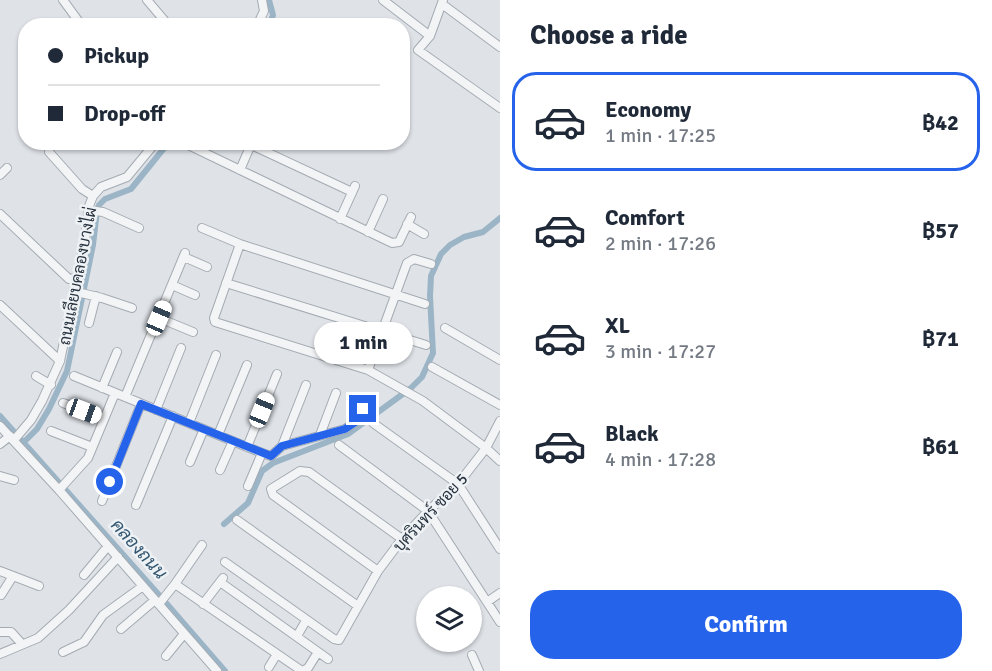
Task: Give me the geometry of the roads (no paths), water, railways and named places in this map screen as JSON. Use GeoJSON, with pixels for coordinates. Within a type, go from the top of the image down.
{"type":"FeatureCollection","features":[{"type":"Feature","properties":{"kind":"street"},"geometry":{"type":"LineString","coordinates":[[63,0],[76,18]]}},
{"type":"Feature","properties":{"kind":"street"},"geometry":{"type":"LineString","coordinates":[[147,0],[163,18]]}},
{"type":"Feature","properties":{"kind":"street"},"geometry":{"type":"LineString","coordinates":[[261,0],[264,11],[261,18]]}},
{"type":"Feature","properties":{"kind":"street"},"geometry":{"type":"LineString","coordinates":[[383,0],[406,18]]}},
{"type":"Feature","properties":{"kind":"street"},"geometry":{"type":"LineString","coordinates":[[500,47],[442,2],[430,36],[418,50],[500,108]]}},
{"type":"Feature","properties":{"kind":"street"},"geometry":{"type":"LineString","coordinates":[[410,21],[430,36]]}},
{"type":"Feature","properties":{"kind":"street","name":"ถนนเลียบคลองบางไผ่"},"geometry":{"type":"LineString","coordinates":[[0,444],[13,438],[31,420],[51,385],[60,362],[80,292],[76,278],[93,210],[93,196],[101,187],[128,177],[150,150]]}},
{"type":"Feature","properties":{"kind":"street"},"geometry":{"type":"LineString","coordinates":[[207,150],[240,170],[392,243],[397,243],[409,221],[424,234]]}},
{"type":"Feature","properties":{"kind":"street"},"geometry":{"type":"LineString","coordinates":[[240,170],[247,150]]}},
{"type":"Feature","properties":{"kind":"street"},"geometry":{"type":"LineString","coordinates":[[265,150],[354,189],[340,219]]}},
{"type":"Feature","properties":{"kind":"street"},"geometry":{"type":"LineString","coordinates":[[49,152],[82,189],[93,196]]}},
{"type":"Feature","properties":{"kind":"street"},"geometry":{"type":"LineString","coordinates":[[0,175],[7,168]]}},
{"type":"Feature","properties":{"kind":"street"},"geometry":{"type":"LineString","coordinates":[[368,232],[383,199]]}},
{"type":"Feature","properties":{"kind":"street"},"geometry":{"type":"LineString","coordinates":[[93,210],[139,228]]}},
{"type":"Feature","properties":{"kind":"street"},"geometry":{"type":"LineString","coordinates":[[0,214],[69,279],[76,278]]}},
{"type":"Feature","properties":{"kind":"street"},"geometry":{"type":"LineString","coordinates":[[202,228],[240,244],[426,304]]}},
{"type":"Feature","properties":{"kind":"street"},"geometry":{"type":"LineString","coordinates":[[240,244],[214,318],[217,322],[368,370],[411,393],[486,448],[500,461]]}},
{"type":"Feature","properties":{"kind":"street"},"geometry":{"type":"LineString","coordinates":[[126,397],[185,255],[207,267]]}},
{"type":"Feature","properties":{"kind":"street"},"geometry":{"type":"LineString","coordinates":[[368,370],[407,263],[414,259],[431,264]]}},
{"type":"Feature","properties":{"kind":"street"},"geometry":{"type":"LineString","coordinates":[[226,283],[426,345]]}},
{"type":"Feature","properties":{"kind":"street"},"geometry":{"type":"LineString","coordinates":[[172,285],[195,295]]}},
{"type":"Feature","properties":{"kind":"street"},"geometry":{"type":"LineString","coordinates":[[80,292],[132,308]]}},
{"type":"Feature","properties":{"kind":"street"},"geometry":{"type":"LineString","coordinates":[[89,322],[96,296]]}},
{"type":"Feature","properties":{"kind":"street"},"geometry":{"type":"LineString","coordinates":[[0,305],[60,362]]}},
{"type":"Feature","properties":{"kind":"street"},"geometry":{"type":"LineString","coordinates":[[159,318],[193,332]]}},
{"type":"Feature","properties":{"kind":"street"},"geometry":{"type":"LineString","coordinates":[[445,328],[500,360]]}},
{"type":"Feature","properties":{"kind":"street"},"geometry":{"type":"LineString","coordinates":[[156,410],[181,348]]}},
{"type":"Feature","properties":{"kind":"street"},"geometry":{"type":"LineString","coordinates":[[102,388],[117,352]]}},
{"type":"Feature","properties":{"kind":"street"},"geometry":{"type":"LineString","coordinates":[[189,423],[216,355]]}},
{"type":"Feature","properties":{"kind":"street"},"geometry":{"type":"LineString","coordinates":[[218,435],[247,365]]}},
{"type":"Feature","properties":{"kind":"street"},"geometry":{"type":"LineString","coordinates":[[432,368],[500,405]]}},
{"type":"Feature","properties":{"kind":"street"},"geometry":{"type":"LineString","coordinates":[[247,447],[277,374]]}},
{"type":"Feature","properties":{"kind":"street"},"geometry":{"type":"LineString","coordinates":[[36,376],[51,385]]}},
{"type":"Feature","properties":{"kind":"street"},"geometry":{"type":"LineString","coordinates":[[74,376],[271,456],[282,446],[345,429],[357,421],[363,409]]}},
{"type":"Feature","properties":{"kind":"street"},"geometry":{"type":"LineString","coordinates":[[282,446],[306,385]]}},
{"type":"Feature","properties":{"kind":"street"},"geometry":{"type":"LineString","coordinates":[[59,490],[88,458],[115,393]]}},
{"type":"Feature","properties":{"kind":"street"},"geometry":{"type":"LineString","coordinates":[[320,435],[336,393]]}},
{"type":"Feature","properties":{"kind":"street"},"geometry":{"type":"LineString","coordinates":[[63,403],[104,418]]}},
{"type":"Feature","properties":{"kind":"street"},"geometry":{"type":"LineString","coordinates":[[102,501],[141,404]]}},
{"type":"Feature","properties":{"kind":"street"},"geometry":{"type":"LineString","coordinates":[[136,505],[172,416]]}},
{"type":"Feature","properties":{"kind":"street","name":"บุศรินทร์ ซอย 5"},"geometry":{"type":"LineString","coordinates":[[225,562],[338,641],[378,571],[402,539],[458,484],[486,448],[500,422]]}},
{"type":"Feature","properties":{"kind":"street"},"geometry":{"type":"LineString","coordinates":[[373,423],[458,484],[500,549]]}},
{"type":"Feature","properties":{"kind":"street"},"geometry":{"type":"LineString","coordinates":[[0,426],[143,586],[162,599],[184,633],[217,671]]}},
{"type":"Feature","properties":{"kind":"street"},"geometry":{"type":"LineString","coordinates":[[190,462],[204,429]]}},
{"type":"Feature","properties":{"kind":"street"},"geometry":{"type":"LineString","coordinates":[[51,431],[92,447]]}},
{"type":"Feature","properties":{"kind":"street"},"geometry":{"type":"LineString","coordinates":[[220,470],[233,441]]}},
{"type":"Feature","properties":{"kind":"street"},"geometry":{"type":"LineString","coordinates":[[339,445],[428,511],[500,622]]}},
{"type":"Feature","properties":{"kind":"street"},"geometry":{"type":"LineString","coordinates":[[248,486],[262,453]]}},
{"type":"Feature","properties":{"kind":"street"},"geometry":{"type":"LineString","coordinates":[[378,571],[273,495],[272,489],[300,471],[309,472],[402,539]]}},
{"type":"Feature","properties":{"kind":"street"},"geometry":{"type":"LineString","coordinates":[[0,476],[14,480]]}},
{"type":"Feature","properties":{"kind":"street"},"geometry":{"type":"LineString","coordinates":[[237,520],[357,606]]}},
{"type":"Feature","properties":{"kind":"street"},"geometry":{"type":"LineString","coordinates":[[121,629],[162,599],[202,545]]}},
{"type":"Feature","properties":{"kind":"street"},"geometry":{"type":"LineString","coordinates":[[84,575],[108,546]]}},
{"type":"Feature","properties":{"kind":"street"},"geometry":{"type":"LineString","coordinates":[[0,654],[38,638],[118,557]]}},
{"type":"Feature","properties":{"kind":"street"},"geometry":{"type":"LineString","coordinates":[[0,571],[39,586]]}},
{"type":"Feature","properties":{"kind":"street"},"geometry":{"type":"LineString","coordinates":[[0,595],[13,576]]}},
{"type":"Feature","properties":{"kind":"street"},"geometry":{"type":"LineString","coordinates":[[203,604],[222,580],[328,659]]}},
{"type":"Feature","properties":{"kind":"street"},"geometry":{"type":"LineString","coordinates":[[175,584],[302,671],[308,668],[318,652]]}},
{"type":"Feature","properties":{"kind":"street"},"geometry":{"type":"LineString","coordinates":[[63,652],[84,642],[103,615],[143,586]]}},
{"type":"Feature","properties":{"kind":"street"},"geometry":{"type":"LineString","coordinates":[[487,602],[500,593]]}},
{"type":"Feature","properties":{"kind":"street"},"geometry":{"type":"LineString","coordinates":[[297,636],[304,624]]}},
{"type":"Feature","properties":{"kind":"street"},"geometry":{"type":"LineString","coordinates":[[0,632],[11,632],[22,644]]}},
{"type":"Feature","properties":{"kind":"street"},"geometry":{"type":"LineString","coordinates":[[166,656],[184,633]]}},
{"type":"Feature","properties":{"kind":"street"},"geometry":{"type":"LineString","coordinates":[[269,667],[277,654]]}},
{"type":"Feature","properties":{"kind":"street"},"geometry":{"type":"LineString","coordinates":[[472,655],[479,671]]}},
{"type":"Feature","properties":{"kind":"waterway"},"geometry":{"type":"LineString","coordinates":[[269,0],[272,18]]}},
{"type":"Feature","properties":{"kind":"waterway"},"geometry":{"type":"LineString","coordinates":[[24,442],[37,429],[67,371],[99,205],[105,199],[131,189],[163,150]]}},
{"type":"Feature","properties":{"kind":"waterway"},"geometry":{"type":"LineString","coordinates":[[224,524],[248,503],[262,471],[273,463],[348,434],[411,388],[422,377],[433,353],[431,276],[441,254],[450,245],[464,237],[483,232],[500,218]]}},
{"type":"Feature","properties":{"kind":"waterway","name":"คลองถนน"},"geometry":{"type":"LineString","coordinates":[[0,416],[159,595]]}},
{"type":"Feature","properties":{"kind":"waterway","name":"คลองถนน"},"geometry":{"type":"LineString","coordinates":[[166,603],[225,671]]}}]}
